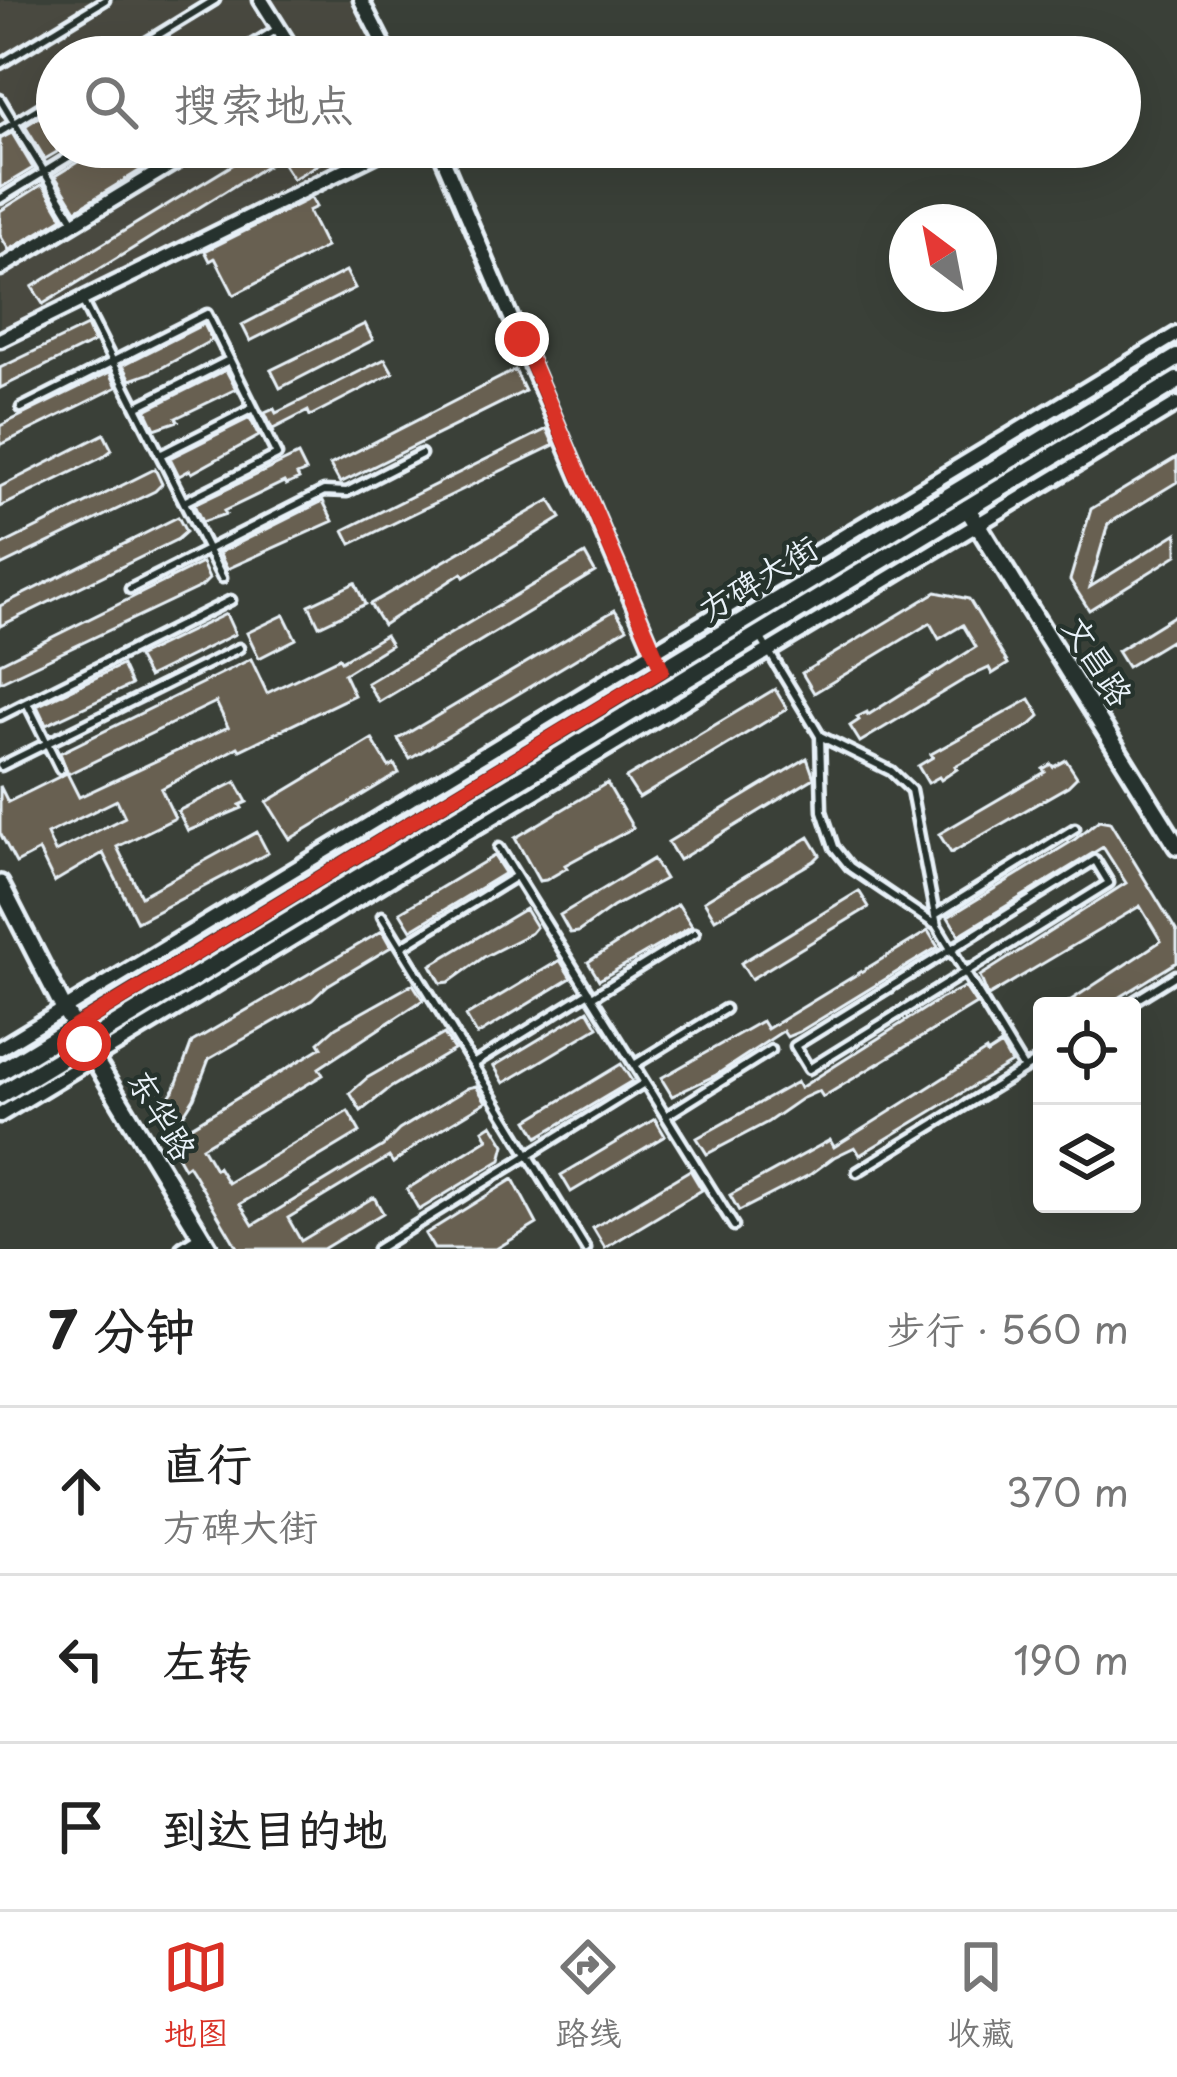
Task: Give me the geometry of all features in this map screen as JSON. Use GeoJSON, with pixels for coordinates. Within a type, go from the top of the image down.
{"type":"FeatureCollection","features":[{"type":"Feature","properties":{"kind":"main road","name":"方碑大街"},"geometry":{"type":"LineString","coordinates":[[0,1095],[662,670],[1177,358]]}},
{"type":"Feature","properties":{"kind":"main road","name":"方碑大街"},"geometry":{"type":"LineString","coordinates":[[0,1072],[84,1043],[763,643],[967,508],[1177,381]]}},
{"type":"Feature","properties":{"kind":"street"},"geometry":{"type":"LineString","coordinates":[[262,0],[284,36]]}},
{"type":"Feature","properties":{"kind":"street"},"geometry":{"type":"LineString","coordinates":[[361,0],[379,36]]}},
{"type":"Feature","properties":{"kind":"street"},"geometry":{"type":"LineString","coordinates":[[0,268],[165,168]]}},
{"type":"Feature","properties":{"kind":"street"},"geometry":{"type":"LineString","coordinates":[[0,340],[347,168]]}},
{"type":"Feature","properties":{"kind":"street"},"geometry":{"type":"LineString","coordinates":[[447,168],[662,670]]}},
{"type":"Feature","properties":{"kind":"street"},"geometry":{"type":"LineString","coordinates":[[0,1048],[1177,334]]}},
{"type":"Feature","properties":{"kind":"street"},"geometry":{"type":"LineString","coordinates":[[763,643],[977,525],[1177,404]]}},
{"type":"Feature","properties":{"kind":"street","name":"文昌路"},"geometry":{"type":"LineString","coordinates":[[967,508],[1177,846]]}},
{"type":"Feature","properties":{"kind":"street","name":"东华路"},"geometry":{"type":"LineString","coordinates":[[0,884],[64,1009],[205,1243]]}},
{"type":"Feature","properties":{"kind":"street"},"geometry":{"type":"LineString","coordinates":[[0,1114],[84,1043]]}},
{"type":"Feature","properties":{"kind":"street"},"geometry":{"type":"LineString","coordinates":[[183,1249],[205,1243]]}},
{"type":"Feature","properties":{"kind":"lane"},"geometry":{"type":"LineString","coordinates":[[46,36],[105,0]]}},
{"type":"Feature","properties":{"kind":"lane"},"geometry":{"type":"LineString","coordinates":[[156,36],[215,0]]}},
{"type":"Feature","properties":{"kind":"lane"},"geometry":{"type":"LineString","coordinates":[[266,36],[279,28]]}},
{"type":"Feature","properties":{"kind":"lane"},"geometry":{"type":"LineString","coordinates":[[0,64],[36,42]]}},
{"type":"Feature","properties":{"kind":"lane"},"geometry":{"type":"LineString","coordinates":[[0,98],[36,158]]}},
{"type":"Feature","properties":{"kind":"lane"},"geometry":{"type":"LineString","coordinates":[[0,132],[36,110]]}},
{"type":"Feature","properties":{"kind":"lane"},"geometry":{"type":"LineString","coordinates":[[42,168],[75,223]]}},
{"type":"Feature","properties":{"kind":"lane"},"geometry":{"type":"LineString","coordinates":[[0,199],[51,168]]}},
{"type":"Feature","properties":{"kind":"lane"},"geometry":{"type":"LineString","coordinates":[[82,300],[222,578]]}},
{"type":"Feature","properties":{"kind":"lane"},"geometry":{"type":"LineString","coordinates":[[21,408],[207,314],[278,455],[184,502]]}},
{"type":"Feature","properties":{"kind":"lane"},"geometry":{"type":"LineString","coordinates":[[136,407],[230,360]]}},
{"type":"Feature","properties":{"kind":"lane"},"geometry":{"type":"LineString","coordinates":[[160,454],[254,407]]}},
{"type":"Feature","properties":{"kind":"lane"},"geometry":{"type":"LineString","coordinates":[[130,589],[324,490],[347,492],[421,454]]}},
{"type":"Feature","properties":{"kind":"lane"},"geometry":{"type":"LineString","coordinates":[[0,716],[231,600]]}},
{"type":"Feature","properties":{"kind":"lane"},"geometry":{"type":"LineString","coordinates":[[763,643],[820,736],[823,811],[833,847],[850,867],[937,926]]}},
{"type":"Feature","properties":{"kind":"lane"},"geometry":{"type":"LineString","coordinates":[[1,766],[238,648]]}},
{"type":"Feature","properties":{"kind":"lane"},"geometry":{"type":"LineString","coordinates":[[27,703],[60,769]]}},
{"type":"Feature","properties":{"kind":"lane"},"geometry":{"type":"LineString","coordinates":[[820,736],[891,771],[911,790],[937,926],[1024,1069]]}},
{"type":"Feature","properties":{"kind":"lane"},"geometry":{"type":"LineString","coordinates":[[935,914],[1075,828]]}},
{"type":"Feature","properties":{"kind":"lane"},"geometry":{"type":"LineString","coordinates":[[500,848],[734,1226]]}},
{"type":"Feature","properties":{"kind":"lane"},"geometry":{"type":"LineString","coordinates":[[1095,860],[1109,883],[809,1069],[795,1046],[951,949],[1095,860]]}},
{"type":"Feature","properties":{"kind":"lane"},"geometry":{"type":"LineString","coordinates":[[401,946],[517,876]]}},
{"type":"Feature","properties":{"kind":"lane"},"geometry":{"type":"LineString","coordinates":[[382,916],[586,1249]]}},
{"type":"Feature","properties":{"kind":"lane"},"geometry":{"type":"LineString","coordinates":[[473,1064],[695,933]]}},
{"type":"Feature","properties":{"kind":"lane"},"geometry":{"type":"LineString","coordinates":[[1141,997],[1176,975]]}},
{"type":"Feature","properties":{"kind":"lane"},"geometry":{"type":"LineString","coordinates":[[634,1065],[725,1009]]}},
{"type":"Feature","properties":{"kind":"lane"},"geometry":{"type":"LineString","coordinates":[[666,1116],[771,1050]]}},
{"type":"Feature","properties":{"kind":"lane"},"geometry":{"type":"LineString","coordinates":[[857,1172],[1033,1064]]}},
{"type":"Feature","properties":{"kind":"lane"},"geometry":{"type":"LineString","coordinates":[[377,1249],[645,1082]]}},
{"type":"Feature","properties":{"kind":"shaded area"},"geometry":{"type":"Polygon","coordinates":[[[0,0],[350,0],[368,36],[36,36],[36,168],[332,168],[0,333],[0,0]]]}},
{"type":"Feature","properties":{"kind":"building"},"geometry":{"type":"Polygon","coordinates":[[[36,119],[36,144],[25,126],[36,119]]]}},
{"type":"Feature","properties":{"kind":"building"},"geometry":{"type":"Polygon","coordinates":[[[12,133],[33,168],[0,188],[0,139],[12,133]]]}},
{"type":"Feature","properties":{"kind":"building"},"geometry":{"type":"Polygon","coordinates":[[[68,168],[144,168],[76,210],[55,176],[68,168]]]}},
{"type":"Feature","properties":{"kind":"building"},"geometry":{"type":"Polygon","coordinates":[[[228,168],[263,168],[43,304],[32,287],[228,168]]]}},
{"type":"Feature","properties":{"kind":"building"},"geometry":{"type":"Polygon","coordinates":[[[286,168],[312,168],[293,179],[286,168]]]}},
{"type":"Feature","properties":{"kind":"building"},"geometry":{"type":"Polygon","coordinates":[[[43,184],[63,218],[9,250],[0,235],[0,211],[43,184]]]}},
{"type":"Feature","properties":{"kind":"building"},"geometry":{"type":"Polygon","coordinates":[[[311,198],[316,207],[308,211],[326,247],[234,295],[215,258],[210,261],[205,251],[311,198]]]}},
{"type":"Feature","properties":{"kind":"building"},"geometry":{"type":"Polygon","coordinates":[[[346,271],[355,288],[250,341],[242,325],[346,271]]]}},
{"type":"Feature","properties":{"kind":"building"},"geometry":{"type":"Polygon","coordinates":[[[204,324],[212,340],[131,380],[123,365],[204,324]]]}},
{"type":"Feature","properties":{"kind":"building"},"geometry":{"type":"Polygon","coordinates":[[[365,324],[373,340],[280,388],[271,370],[365,324]]]}},
{"type":"Feature","properties":{"kind":"building"},"geometry":{"type":"Polygon","coordinates":[[[87,326],[94,342],[0,388],[0,368],[87,326]]]}},
{"type":"Feature","properties":{"kind":"building"},"geometry":{"type":"Polygon","coordinates":[[[385,359],[393,373],[310,416],[308,411],[273,429],[274,433],[265,413],[274,409],[276,413],[385,359]]]}},
{"type":"Feature","properties":{"kind":"building"},"geometry":{"type":"Polygon","coordinates":[[[226,370],[236,389],[155,429],[146,410],[226,370]]]}},
{"type":"Feature","properties":{"kind":"building"},"geometry":{"type":"Polygon","coordinates":[[[515,370],[525,391],[340,483],[330,465],[515,370]]]}},
{"type":"Feature","properties":{"kind":"building"},"geometry":{"type":"Polygon","coordinates":[[[110,372],[117,387],[0,445],[0,426],[110,372]]]}},
{"type":"Feature","properties":{"kind":"building"},"geometry":{"type":"Polygon","coordinates":[[[250,418],[259,436],[179,476],[170,458],[250,418]]]}},
{"type":"Feature","properties":{"kind":"building"},"geometry":{"type":"Polygon","coordinates":[[[547,429],[554,445],[351,544],[344,530],[547,429]]]}},
{"type":"Feature","properties":{"kind":"building"},"geometry":{"type":"Polygon","coordinates":[[[104,434],[112,450],[103,457],[0,507],[0,487],[104,434]]]}},
{"type":"Feature","properties":{"kind":"building"},"geometry":{"type":"Polygon","coordinates":[[[298,455],[306,471],[297,475],[299,479],[202,522],[194,505],[298,455]]]}},
{"type":"Feature","properties":{"kind":"building"},"geometry":{"type":"Polygon","coordinates":[[[1177,457],[1177,482],[1108,524],[1090,587],[1177,533],[1177,555],[1089,610],[1070,580],[1091,509],[1177,457]]]}},
{"type":"Feature","properties":{"kind":"building"},"geometry":{"type":"Polygon","coordinates":[[[155,469],[162,484],[155,491],[0,566],[0,546],[155,469]]]}},
{"type":"Feature","properties":{"kind":"building"},"geometry":{"type":"Polygon","coordinates":[[[550,500],[561,518],[464,577],[462,573],[383,625],[370,604],[550,500]]]}},
{"type":"Feature","properties":{"kind":"building"},"geometry":{"type":"Polygon","coordinates":[[[323,501],[333,521],[227,569],[219,553],[323,501]]]}},
{"type":"Feature","properties":{"kind":"building"},"geometry":{"type":"Polygon","coordinates":[[[178,517],[186,532],[178,539],[0,626],[0,606],[178,517]]]}},
{"type":"Feature","properties":{"kind":"building"},"geometry":{"type":"Polygon","coordinates":[[[585,554],[595,572],[379,702],[367,683],[585,554]]]}},
{"type":"Feature","properties":{"kind":"building"},"geometry":{"type":"Polygon","coordinates":[[[202,563],[209,579],[202,586],[0,682],[0,663],[202,563]]]}},
{"type":"Feature","properties":{"kind":"building"},"geometry":{"type":"Polygon","coordinates":[[[355,583],[365,604],[319,626],[309,605],[355,583]]]}},
{"type":"Feature","properties":{"kind":"building"},"geometry":{"type":"Polygon","coordinates":[[[936,592],[969,599],[1008,664],[992,674],[989,668],[965,679],[860,742],[850,726],[857,717],[868,715],[976,647],[963,625],[939,639],[930,623],[814,693],[802,673],[936,592]]]}},
{"type":"Feature","properties":{"kind":"building"},"geometry":{"type":"Polygon","coordinates":[[[615,610],[627,628],[410,759],[398,739],[615,610]]]}},
{"type":"Feature","properties":{"kind":"building"},"geometry":{"type":"Polygon","coordinates":[[[226,614],[235,634],[148,677],[137,657],[226,614]]]}},
{"type":"Feature","properties":{"kind":"building"},"geometry":{"type":"Polygon","coordinates":[[[1177,614],[1177,652],[1170,641],[1127,667],[1117,651],[1177,614]]]}},
{"type":"Feature","properties":{"kind":"building"},"geometry":{"type":"Polygon","coordinates":[[[284,615],[296,639],[259,658],[247,633],[284,615]]]}},
{"type":"Feature","properties":{"kind":"building"},"geometry":{"type":"Polygon","coordinates":[[[385,635],[391,645],[344,674],[354,695],[238,747],[161,789],[175,818],[117,847],[141,896],[257,832],[268,853],[137,922],[103,853],[54,882],[39,851],[16,863],[0,833],[0,786],[8,802],[67,773],[79,797],[228,727],[216,702],[68,774],[60,753],[251,659],[267,693],[341,661],[385,635]],[[117,800],[47,834],[55,852],[125,817],[117,800]]]}},
{"type":"Feature","properties":{"kind":"building"},"geometry":{"type":"Polygon","coordinates":[[[122,665],[131,685],[46,725],[37,706],[122,665]]]}},
{"type":"Feature","properties":{"kind":"building"},"geometry":{"type":"Polygon","coordinates":[[[775,689],[787,709],[639,798],[626,778],[775,689]]]}},
{"type":"Feature","properties":{"kind":"building"},"geometry":{"type":"Polygon","coordinates":[[[1030,699],[1040,716],[1029,726],[955,766],[941,780],[928,783],[918,766],[931,754],[1030,699]]]}},
{"type":"Feature","properties":{"kind":"building"},"geometry":{"type":"Polygon","coordinates":[[[372,739],[389,767],[394,764],[399,773],[290,839],[267,802],[372,739]]]}},
{"type":"Feature","properties":{"kind":"building"},"geometry":{"type":"Polygon","coordinates":[[[807,758],[814,778],[679,860],[668,842],[807,758]]]}},
{"type":"Feature","properties":{"kind":"building"},"geometry":{"type":"Polygon","coordinates":[[[1066,760],[1077,777],[1068,786],[951,853],[939,834],[1045,772],[1051,764],[1066,760]]]}},
{"type":"Feature","properties":{"kind":"building"},"geometry":{"type":"Polygon","coordinates":[[[236,782],[247,802],[242,808],[188,831],[178,811],[236,782]]]}},
{"type":"Feature","properties":{"kind":"building"},"geometry":{"type":"Polygon","coordinates":[[[607,783],[633,828],[539,881],[515,838],[607,783]]]}},
{"type":"Feature","properties":{"kind":"building"},"geometry":{"type":"Polygon","coordinates":[[[1099,820],[1110,822],[1177,932],[1177,962],[1120,997],[1076,997],[1161,941],[1140,906],[988,996],[980,976],[1126,883],[1103,847],[959,935],[948,917],[1099,820]]]}},
{"type":"Feature","properties":{"kind":"building"},"geometry":{"type":"Polygon","coordinates":[[[809,837],[820,855],[814,861],[715,919],[704,901],[809,837]]]}},
{"type":"Feature","properties":{"kind":"building"},"geometry":{"type":"Polygon","coordinates":[[[494,856],[505,873],[411,930],[400,912],[494,856]]]}},
{"type":"Feature","properties":{"kind":"building"},"geometry":{"type":"Polygon","coordinates":[[[653,859],[665,879],[570,933],[560,915],[653,859]]]}},
{"type":"Feature","properties":{"kind":"building"},"geometry":{"type":"Polygon","coordinates":[[[859,891],[869,907],[751,979],[741,963],[859,891]]]}},
{"type":"Feature","properties":{"kind":"building"},"geometry":{"type":"Polygon","coordinates":[[[678,904],[692,926],[599,980],[588,962],[678,904]]]}},
{"type":"Feature","properties":{"kind":"building"},"geometry":{"type":"Polygon","coordinates":[[[525,909],[536,927],[531,933],[441,983],[431,965],[525,909]]]}},
{"type":"Feature","properties":{"kind":"building"},"geometry":{"type":"Polygon","coordinates":[[[382,931],[391,947],[312,1000],[209,1059],[194,1098],[170,1136],[157,1114],[175,1088],[192,1042],[382,931]]]}},
{"type":"Feature","properties":{"kind":"building"},"geometry":{"type":"Polygon","coordinates":[[[928,931],[938,947],[799,1032],[787,1037],[783,1031],[716,1075],[672,1096],[661,1078],[762,1021],[767,1029],[928,931]]]}},
{"type":"Feature","properties":{"kind":"building"},"geometry":{"type":"Polygon","coordinates":[[[560,960],[571,978],[477,1035],[466,1016],[560,960]]]}},
{"type":"Feature","properties":{"kind":"building"},"geometry":{"type":"Polygon","coordinates":[[[413,984],[423,1000],[319,1068],[323,1075],[202,1147],[215,1169],[228,1183],[348,1111],[360,1132],[240,1204],[253,1225],[468,1088],[476,1086],[486,1102],[393,1163],[389,1157],[288,1218],[301,1241],[374,1197],[383,1213],[323,1249],[238,1249],[168,1140],[322,1047],[319,1042],[336,1027],[413,984]]]}},
{"type":"Feature","properties":{"kind":"building"},"geometry":{"type":"Polygon","coordinates":[[[965,987],[976,1004],[823,1097],[819,1091],[801,1099],[707,1154],[697,1138],[797,1082],[800,1088],[965,987]]]}},
{"type":"Feature","properties":{"kind":"building"},"geometry":{"type":"Polygon","coordinates":[[[588,1010],[598,1027],[504,1083],[494,1066],[588,1010]]]}},
{"type":"Feature","properties":{"kind":"building"},"geometry":{"type":"Polygon","coordinates":[[[444,1034],[454,1050],[361,1111],[350,1093],[367,1078],[444,1034]]]}},
{"type":"Feature","properties":{"kind":"building"},"geometry":{"type":"Polygon","coordinates":[[[1001,1045],[1011,1063],[860,1155],[855,1147],[739,1211],[730,1195],[830,1140],[834,1147],[1001,1045]]]}},
{"type":"Feature","properties":{"kind":"building"},"geometry":{"type":"Polygon","coordinates":[[[621,1064],[632,1081],[538,1137],[528,1120],[621,1064]]]}},
{"type":"Feature","properties":{"kind":"building"},"geometry":{"type":"Polygon","coordinates":[[[655,1119],[665,1136],[571,1192],[561,1175],[655,1119]]]}},
{"type":"Feature","properties":{"kind":"building"},"geometry":{"type":"Polygon","coordinates":[[[492,1124],[505,1145],[501,1160],[419,1210],[407,1189],[488,1139],[483,1130],[492,1124]]]}},
{"type":"Feature","properties":{"kind":"building"},"geometry":{"type":"Polygon","coordinates":[[[690,1170],[702,1190],[605,1248],[593,1228],[690,1170]]]}},
{"type":"Feature","properties":{"kind":"building"},"geometry":{"type":"Polygon","coordinates":[[[513,1179],[537,1224],[496,1249],[434,1249],[425,1234],[513,1179]]]}},
{"type":"Feature","properties":{"kind":"route"},"geometry":{"type":"LineString","coordinates":[[84,1044],[75,1027],[662,670],[522,339]]}}]}
